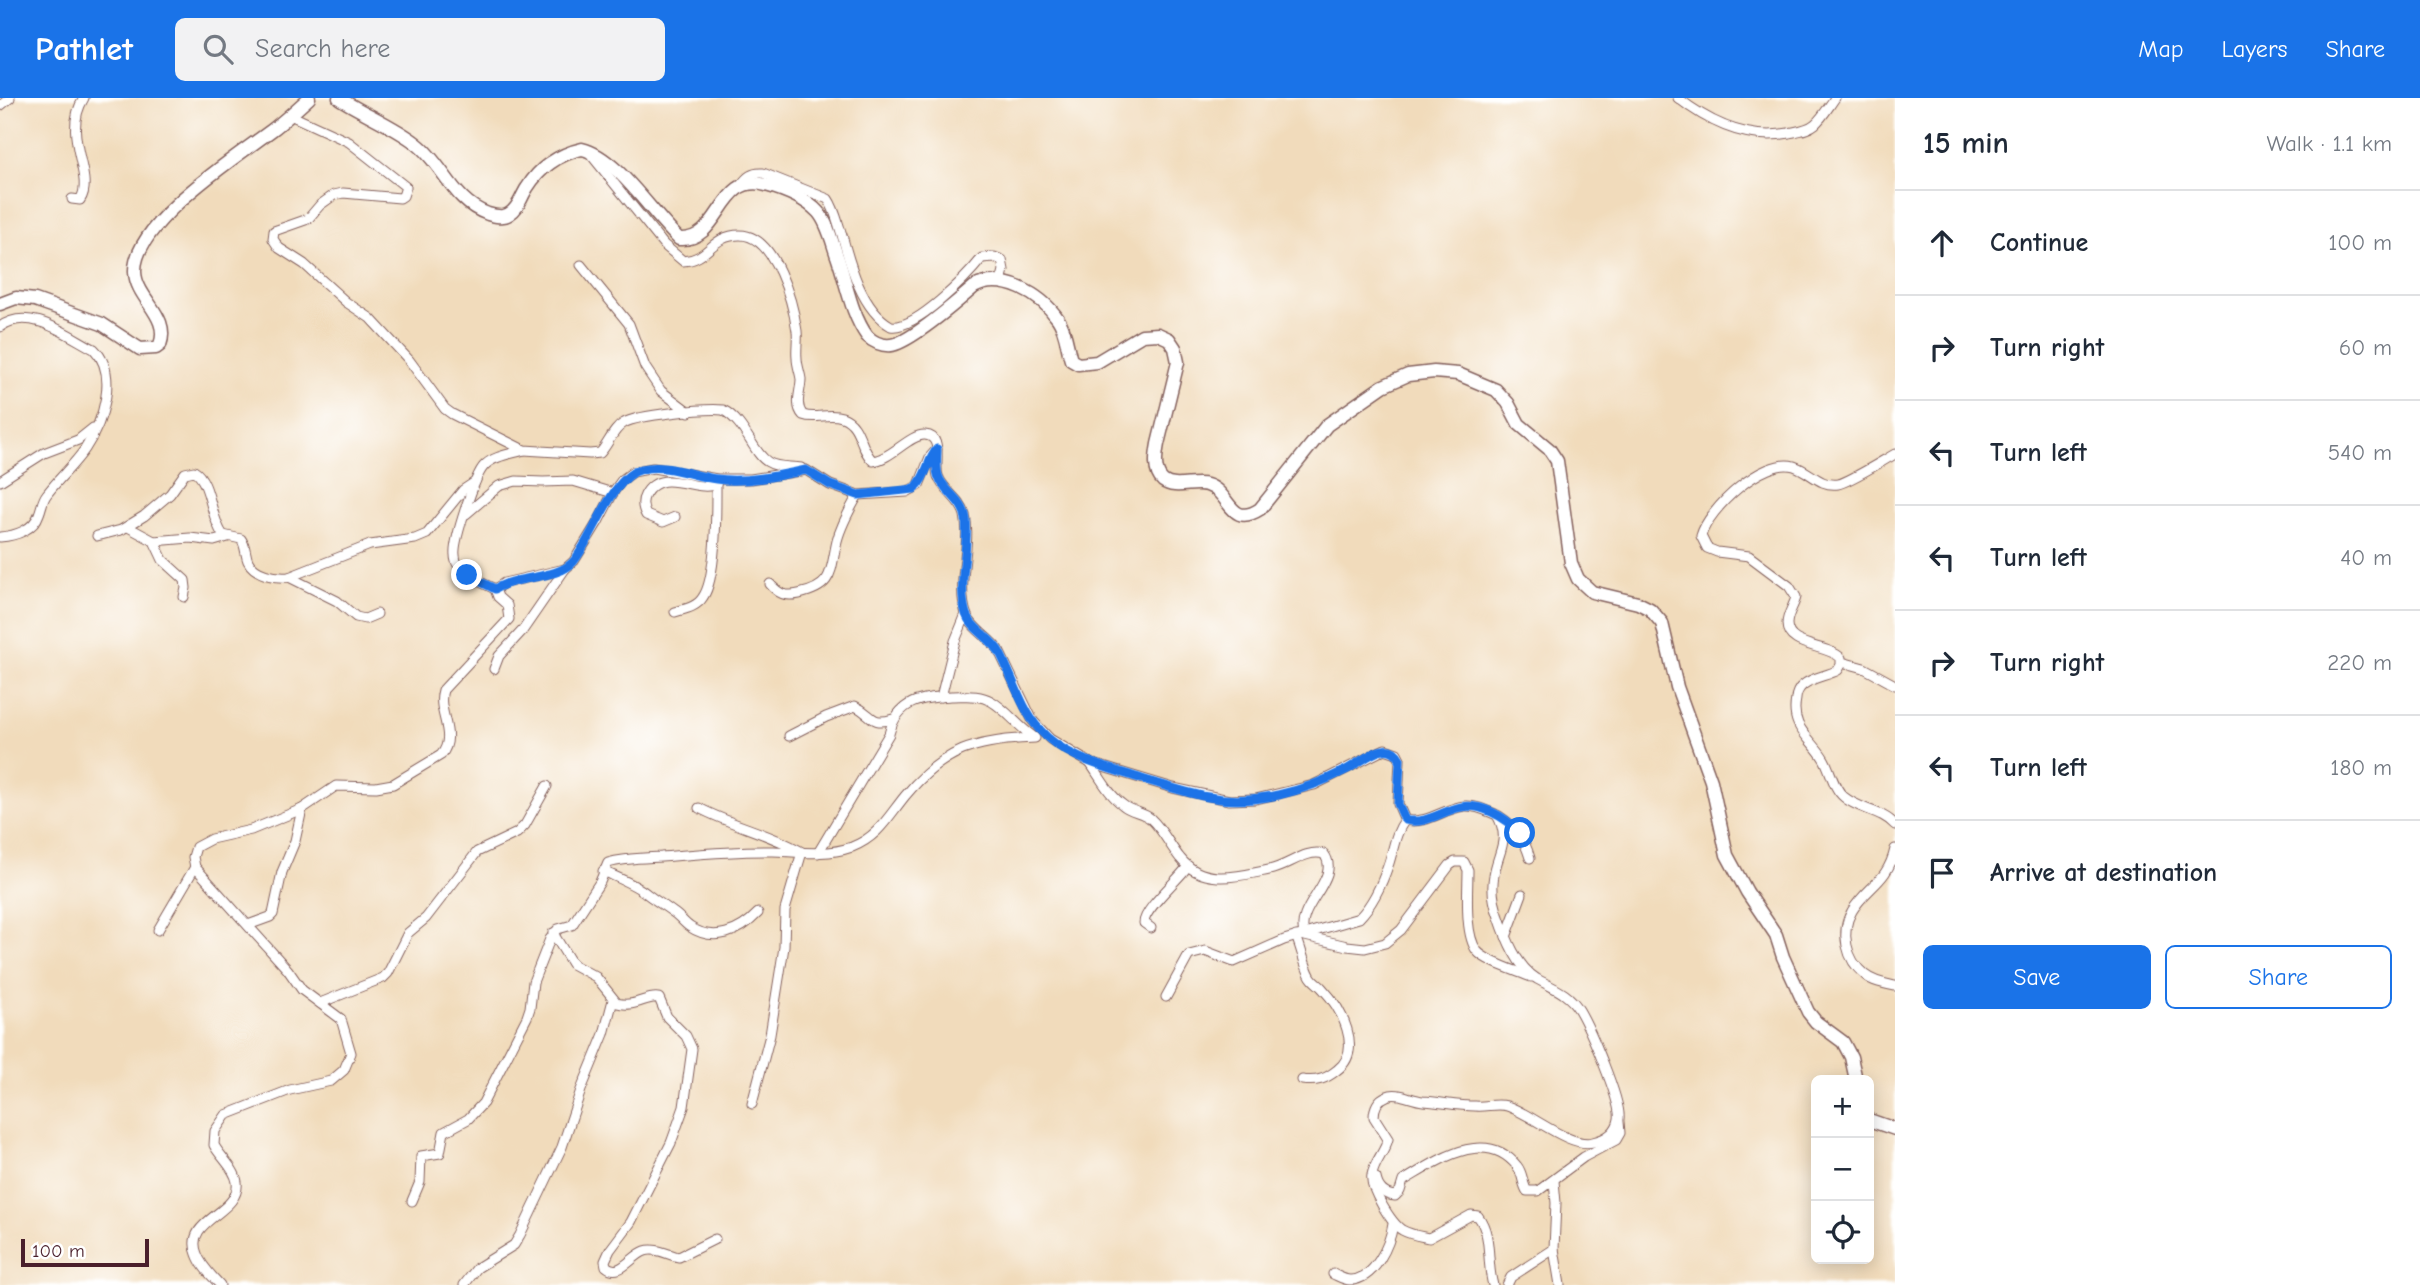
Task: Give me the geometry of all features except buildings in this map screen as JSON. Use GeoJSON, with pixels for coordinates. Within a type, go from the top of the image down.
{"type":"FeatureCollection","features":[{"type":"Feature","properties":{"kind":"street"},"geometry":{"type":"LineString","coordinates":[[0,106],[10,98]]}},
{"type":"Feature","properties":{"kind":"street"},"geometry":{"type":"LineString","coordinates":[[72,199],[80,200],[85,190],[75,137],[77,112],[84,98]]}},
{"type":"Feature","properties":{"kind":"street"},"geometry":{"type":"LineString","coordinates":[[0,304],[16,298],[35,300],[102,324],[140,348],[156,348],[160,345],[163,331],[139,288],[135,272],[140,247],[152,229],[204,181],[309,98]]}},
{"type":"Feature","properties":{"kind":"street"},"geometry":{"type":"LineString","coordinates":[[338,98],[418,145],[432,158],[454,190],[474,208],[496,216],[506,216],[517,207],[532,180],[552,161],[576,150],[587,150],[598,155],[620,173],[679,239],[702,234],[726,201],[748,176],[756,172],[828,199],[832,204],[853,276],[870,306],[891,326],[902,326],[931,307],[959,284],[982,258],[994,257],[1002,260],[1004,270],[1000,282]]}},
{"type":"Feature","properties":{"kind":"street"},"geometry":{"type":"LineString","coordinates":[[1678,98],[1724,127],[1768,135],[1800,131],[1814,125],[1835,98]]}},
{"type":"Feature","properties":{"kind":"street"},"geometry":{"type":"LineString","coordinates":[[290,115],[349,142],[406,187],[403,197],[400,198],[351,193],[334,195],[320,205],[308,219],[274,231],[272,234],[275,243],[304,264],[346,302],[370,318],[409,360],[445,409],[487,433],[524,450],[600,453],[624,423],[642,418],[716,410],[727,413],[738,423],[764,460],[770,464],[806,470],[830,485],[858,495],[914,489],[922,480],[930,457],[937,449]]}},
{"type":"Feature","properties":{"kind":"street"},"geometry":{"type":"LineString","coordinates":[[587,150],[594,162],[664,245],[683,261],[701,257],[714,242],[735,236],[751,237],[766,250],[781,276],[796,324],[801,382],[798,406],[803,415],[808,417],[830,414],[850,421],[858,430],[868,456],[873,461],[884,459],[919,435],[934,439],[940,480],[961,505],[966,518],[966,614],[955,640],[942,697]]}},
{"type":"Feature","properties":{"kind":"street"},"geometry":{"type":"LineString","coordinates":[[741,185],[758,183],[773,187],[806,202],[820,214],[858,318],[867,335],[878,344],[899,343],[982,283],[1000,282],[1007,282],[1031,295],[1052,313],[1061,326],[1071,360],[1078,364],[1097,362],[1142,335],[1158,334],[1169,339],[1175,348],[1178,362],[1158,444],[1157,472],[1165,482],[1176,485],[1202,484],[1213,488],[1235,513],[1241,515],[1259,509],[1328,425],[1398,378],[1422,373],[1458,374],[1483,384],[1502,396],[1519,424],[1549,449],[1557,461],[1571,563],[1578,579],[1592,592],[1637,603],[1650,609],[1662,623],[1677,687],[1711,781],[1727,855],[1746,892],[1776,934],[1792,979],[1808,1012],[1816,1022],[1843,1042],[1851,1058],[1855,1075]]}},
{"type":"Feature","properties":{"kind":"street"},"geometry":{"type":"LineString","coordinates":[[581,265],[629,324],[645,367],[661,391],[689,412]]}},
{"type":"Feature","properties":{"kind":"street"},"geometry":{"type":"LineString","coordinates":[[0,327],[8,321],[30,318],[94,349],[100,356],[108,377],[108,386],[96,424],[82,452],[46,495],[38,519],[17,534],[0,537]]}},
{"type":"Feature","properties":{"kind":"street"},"geometry":{"type":"LineString","coordinates":[[0,481],[44,453],[78,440],[96,424]]}},
{"type":"Feature","properties":{"kind":"street"},"geometry":{"type":"LineString","coordinates":[[158,930],[195,867],[194,852],[201,843],[251,830],[302,809],[336,786],[376,787],[393,784],[444,751],[448,738],[441,705],[443,690],[509,619],[507,605],[498,597],[495,589],[467,575],[458,565],[455,555],[465,515],[475,482],[485,465],[524,450]]}},
{"type":"Feature","properties":{"kind":"street"},"geometry":{"type":"LineString","coordinates":[[1895,454],[1840,484],[1828,484],[1795,467],[1785,465],[1769,470],[1735,489],[1711,517],[1701,536],[1707,548],[1749,556],[1789,586],[1796,597],[1787,620],[1786,627],[1790,634],[1804,643],[1832,651],[1842,662],[1864,668],[1895,685]]}},
{"type":"Feature","properties":{"kind":"street"},"geometry":{"type":"LineString","coordinates":[[494,669],[499,656],[523,630],[565,569],[574,561],[613,493],[633,472],[664,469],[717,481],[751,479],[806,470]]}},
{"type":"Feature","properties":{"kind":"street"},"geometry":{"type":"LineString","coordinates":[[97,536],[128,527],[164,500],[185,473],[190,471],[201,477],[217,527],[223,535],[241,539],[249,562],[257,570],[277,577],[289,577],[370,545],[415,539],[428,534],[463,490],[475,482]]}},
{"type":"Feature","properties":{"kind":"street"},"geometry":{"type":"LineString","coordinates":[[675,517],[663,522],[649,518],[642,506],[646,492],[667,480],[707,487],[717,481]]}},
{"type":"Feature","properties":{"kind":"street"},"geometry":{"type":"LineString","coordinates":[[465,515],[499,486],[509,482],[573,481],[613,493]]}},
{"type":"Feature","properties":{"kind":"street"},"geometry":{"type":"LineString","coordinates":[[675,612],[691,607],[705,595],[715,537],[717,481]]}},
{"type":"Feature","properties":{"kind":"street"},"geometry":{"type":"LineString","coordinates":[[770,584],[784,595],[802,593],[823,585],[833,566],[841,529],[858,495]]}},
{"type":"Feature","properties":{"kind":"street"},"geometry":{"type":"LineString","coordinates":[[128,527],[154,541],[190,537],[214,541],[228,537]]}},
{"type":"Feature","properties":{"kind":"street"},"geometry":{"type":"LineString","coordinates":[[154,541],[163,560],[185,580],[184,597]]}},
{"type":"Feature","properties":{"kind":"street"},"geometry":{"type":"LineString","coordinates":[[495,589],[504,583],[565,569]]}},
{"type":"Feature","properties":{"kind":"street"},"geometry":{"type":"LineString","coordinates":[[289,577],[337,601],[356,617],[365,619],[377,614]]}},
{"type":"Feature","properties":{"kind":"street"},"geometry":{"type":"LineString","coordinates":[[966,614],[974,626],[993,642],[1033,721],[1049,739],[1090,763],[1209,797],[1242,800],[1272,796],[1314,785],[1355,765],[1376,751],[1391,750],[1397,753],[1400,759],[1398,804],[1405,820],[1393,845],[1385,872],[1366,911],[1352,921],[1300,935],[1234,962],[1205,951],[1189,954],[1166,997]]}},
{"type":"Feature","properties":{"kind":"street"},"geometry":{"type":"LineString","coordinates":[[1842,662],[1838,670],[1802,685],[1796,694],[1794,709],[1798,724],[1803,735],[1825,760],[1837,789],[1844,797],[1888,818],[1895,825]]}},
{"type":"Feature","properties":{"kind":"street"},"geometry":{"type":"LineString","coordinates":[[789,736],[816,721],[855,706],[881,723],[893,719],[915,700],[928,696],[973,696],[984,698],[1001,708],[1035,738]]}},
{"type":"Feature","properties":{"kind":"street"},"geometry":{"type":"LineString","coordinates":[[818,853],[889,734],[893,719]]}},
{"type":"Feature","properties":{"kind":"street"},"geometry":{"type":"LineString","coordinates":[[412,1201],[421,1182],[421,1156],[440,1153],[444,1132],[468,1119],[489,1094],[527,1017],[533,982],[554,933],[572,925],[600,882],[608,863],[724,851],[832,853],[864,841],[877,832],[914,786],[939,763],[955,753],[975,744],[998,739],[1049,739]]}},
{"type":"Feature","properties":{"kind":"street"},"geometry":{"type":"LineString","coordinates":[[1090,763],[1121,804],[1152,820],[1188,866],[1212,877],[1234,877],[1276,869],[1309,853],[1324,854],[1329,861],[1329,872],[1311,901],[1300,935],[1312,980],[1323,989],[1344,1020],[1349,1037],[1349,1055],[1343,1066],[1328,1077],[1315,1082],[1302,1080]]}},
{"type":"Feature","properties":{"kind":"street"},"geometry":{"type":"LineString","coordinates":[[320,1003],[383,978],[408,933],[426,918],[477,852],[517,833],[525,825],[547,786]]}},
{"type":"Feature","properties":{"kind":"street"},"geometry":{"type":"LineString","coordinates":[[1405,820],[1423,821],[1464,806],[1473,806],[1512,824],[1520,833],[1530,858]]}},
{"type":"Feature","properties":{"kind":"street"},"geometry":{"type":"LineString","coordinates":[[699,808],[732,824],[777,839],[802,852]]}},
{"type":"Feature","properties":{"kind":"street"},"geometry":{"type":"LineString","coordinates":[[248,925],[273,914],[282,872],[295,841],[302,809]]}},
{"type":"Feature","properties":{"kind":"street"},"geometry":{"type":"LineString","coordinates":[[1497,815],[1504,829],[1504,838],[1493,876],[1493,894],[1506,937],[1518,959],[1536,979]]}},
{"type":"Feature","properties":{"kind":"street"},"geometry":{"type":"LineString","coordinates":[[1895,849],[1889,866],[1877,885],[1851,912],[1845,938],[1847,950],[1863,974],[1895,986]]}},
{"type":"Feature","properties":{"kind":"street"},"geometry":{"type":"LineString","coordinates":[[752,1104],[770,1035],[784,947],[785,910],[802,852]]}},
{"type":"Feature","properties":{"kind":"street"},"geometry":{"type":"LineString","coordinates":[[1300,935],[1348,946],[1365,947],[1385,943],[1401,930],[1450,865],[1464,862],[1468,870],[1470,933],[1477,951],[1484,957],[1560,990],[1579,1010],[1615,1093],[1620,1133],[1616,1140],[1584,1157],[1538,1191],[1527,1191],[1516,1164],[1499,1152],[1475,1146],[1403,1181],[1401,1191],[1395,1196],[1385,1194],[1377,1185],[1376,1178],[1388,1139],[1374,1117],[1374,1110],[1381,1099],[1395,1094],[1412,1100],[1475,1107],[1507,1106],[1581,1143],[1598,1141],[1608,1136],[1618,1122]]}},
{"type":"Feature","properties":{"kind":"street"},"geometry":{"type":"LineString","coordinates":[[1151,928],[1144,923],[1146,915],[1188,866]]}},
{"type":"Feature","properties":{"kind":"street"},"geometry":{"type":"LineString","coordinates":[[195,867],[288,970],[308,997],[341,1019],[351,1053],[344,1070],[331,1081],[290,1090],[226,1115],[215,1131],[214,1145],[233,1171],[237,1189],[231,1203],[204,1224],[195,1245],[204,1267],[220,1285]]}},
{"type":"Feature","properties":{"kind":"street"},"geometry":{"type":"LineString","coordinates":[[603,871],[646,893],[701,933],[726,934],[740,930],[758,913]]}},
{"type":"Feature","properties":{"kind":"street"},"geometry":{"type":"LineString","coordinates":[[1506,937],[1522,894]]}},
{"type":"Feature","properties":{"kind":"street"},"geometry":{"type":"LineString","coordinates":[[554,933],[572,964],[596,977],[617,1003],[627,1006],[653,997],[659,998],[667,1017],[689,1042],[692,1057],[684,1107],[671,1143],[631,1222],[610,1250],[605,1261],[606,1266],[610,1270],[616,1270],[645,1251],[654,1250],[679,1257],[715,1239]]}},
{"type":"Feature","properties":{"kind":"street"},"geometry":{"type":"LineString","coordinates":[[464,1285],[477,1268],[514,1245],[520,1235],[562,1147],[604,1034],[613,999]]}},
{"type":"Feature","properties":{"kind":"street"},"geometry":{"type":"LineString","coordinates":[[1874,1122],[1895,1129]]}},
{"type":"Feature","properties":{"kind":"street"},"geometry":{"type":"LineString","coordinates":[[1380,1159],[1373,1170],[1372,1186],[1393,1224],[1404,1231],[1429,1238],[1471,1215],[1478,1216],[1484,1223],[1493,1285]]}},
{"type":"Feature","properties":{"kind":"street"},"geometry":{"type":"LineString","coordinates":[[1554,1181],[1554,1249],[1560,1285]]}},
{"type":"Feature","properties":{"kind":"street"},"geometry":{"type":"LineString","coordinates":[[1333,1274],[1350,1280],[1370,1270],[1388,1244],[1393,1224]]}},
{"type":"Feature","properties":{"kind":"street"},"geometry":{"type":"LineString","coordinates":[[1507,1285],[1511,1277],[1554,1249]]}},
{"type":"Feature","properties":{"kind":"route"},"geometry":{"type":"LineString","coordinates":[[467,575],[495,589],[504,583],[565,569],[574,561],[598,523],[614,491],[633,472],[643,469],[694,473],[717,479],[751,479],[806,470],[830,485],[858,495],[907,492],[919,485],[930,457],[937,449],[940,480],[961,505],[966,518],[966,614],[969,621],[993,642],[1033,721],[1052,741],[1090,763],[1173,788],[1229,800],[1256,799],[1314,785],[1355,765],[1376,751],[1391,750],[1397,753],[1400,759],[1398,804],[1405,820],[1423,821],[1454,808],[1473,806],[1497,815],[1512,824],[1520,833]]}}]}
